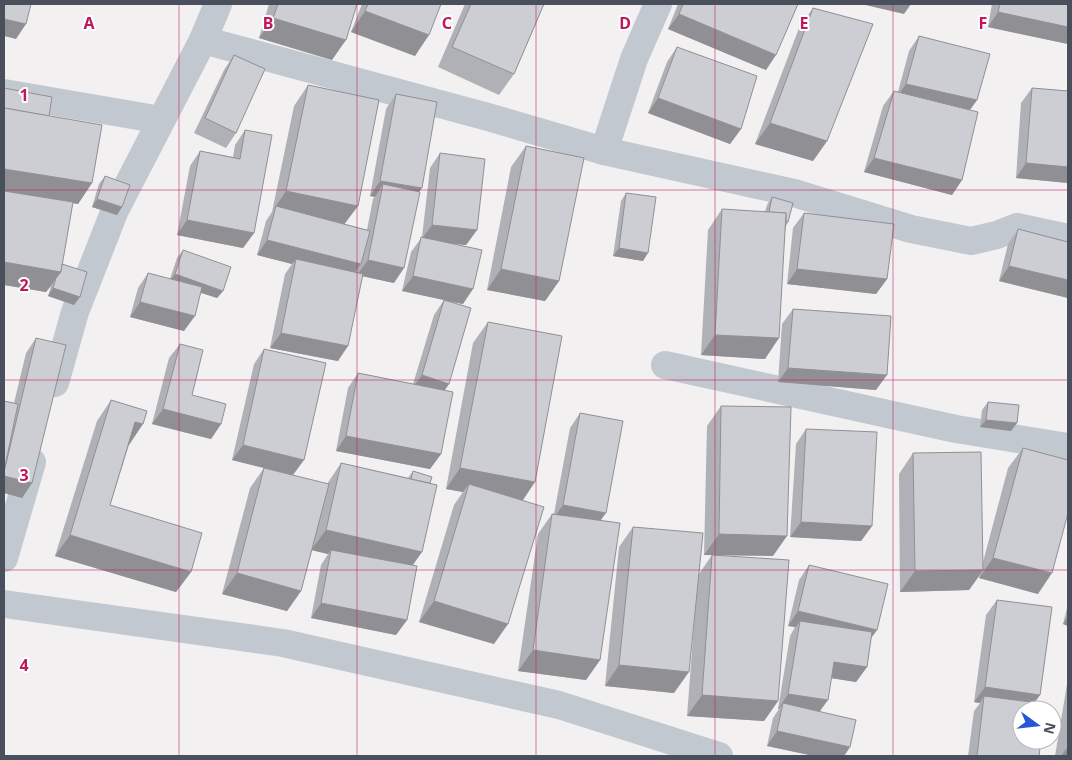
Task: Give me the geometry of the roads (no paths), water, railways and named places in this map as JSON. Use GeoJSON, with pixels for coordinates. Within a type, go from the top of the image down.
{"type":"FeatureCollection","features":[{"type":"Feature","properties":{"kind":"street"},"geometry":{"type":"LineString","coordinates":[[48,407],[75,312],[115,210],[203,40],[218,4]]}},
{"type":"Feature","properties":{"kind":"street"},"geometry":{"type":"LineString","coordinates":[[604,151],[634,59],[658,4]]}},
{"type":"Feature","properties":{"kind":"street"},"geometry":{"type":"LineString","coordinates":[[203,40],[604,151],[794,193],[911,229],[971,241],[997,235],[1017,227],[1068,238]]}},
{"type":"Feature","properties":{"kind":"street"},"geometry":{"type":"LineString","coordinates":[[4,93],[161,120]]}},
{"type":"Feature","properties":{"kind":"street"},"geometry":{"type":"LineString","coordinates":[[665,366],[956,430],[1068,447]]}},
{"type":"Feature","properties":{"kind":"street"},"geometry":{"type":"LineString","coordinates":[[4,558],[40,435]]}},
{"type":"Feature","properties":{"kind":"street"},"geometry":{"type":"LineString","coordinates":[[4,604],[283,643],[559,705],[719,756]]}}]}
